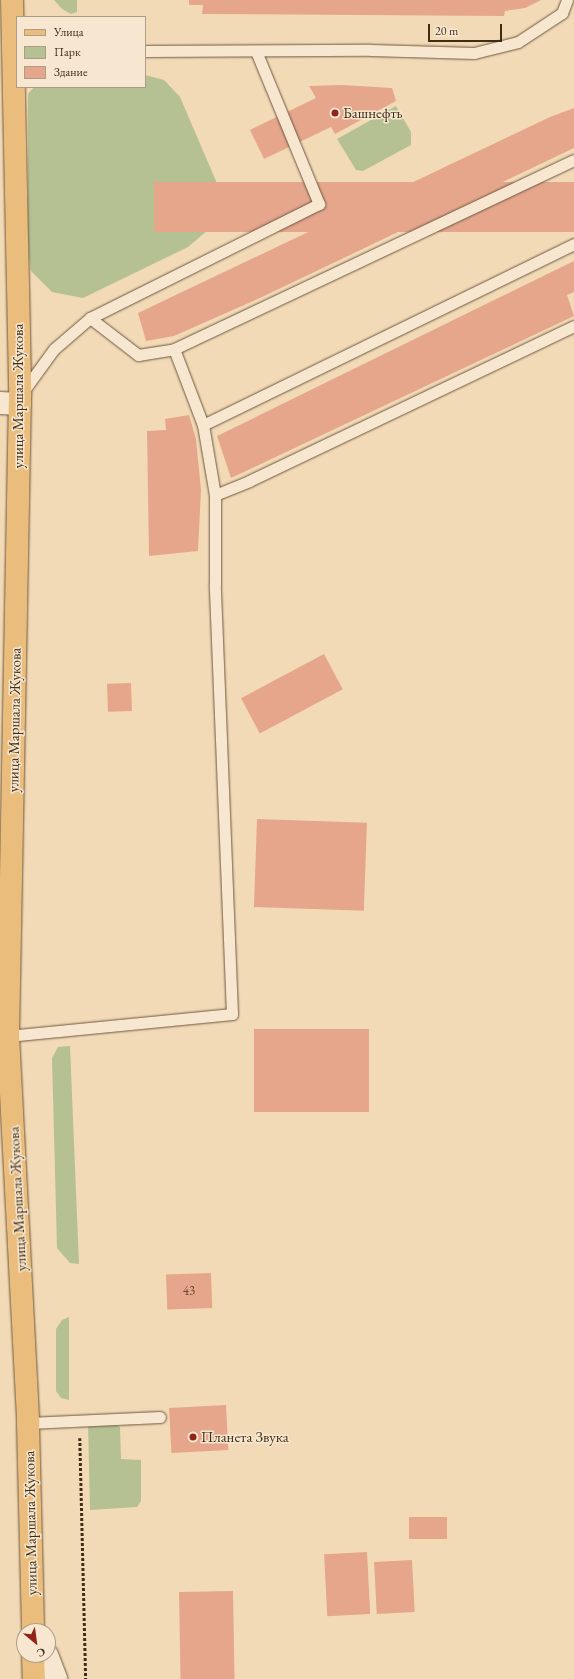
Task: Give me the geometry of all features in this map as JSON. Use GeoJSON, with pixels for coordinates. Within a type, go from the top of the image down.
{"type":"FeatureCollection","features":[{"type":"Feature","properties":{"kind":"main road","name":"улица Маршала Жукова"},"geometry":{"type":"LineString","coordinates":[[12,0],[15,53],[7,100],[13,401],[8,1036],[28,1423],[34,1623]]}},
{"type":"Feature","properties":{"kind":"main road"},"geometry":{"type":"LineString","coordinates":[[34,1663],[34,1679]]}},
{"type":"Feature","properties":{"kind":"street"},"geometry":{"type":"LineString","coordinates":[[49,1663],[56,1679]]}},
{"type":"Feature","properties":{"kind":"lane"},"geometry":{"type":"LineString","coordinates":[[146,51],[474,53],[518,42],[562,13],[567,0]]}},
{"type":"Feature","properties":{"kind":"lane"},"geometry":{"type":"LineString","coordinates":[[13,401],[54,349],[90,318],[319,204],[256,51]]}},
{"type":"Feature","properties":{"kind":"lane"},"geometry":{"type":"LineString","coordinates":[[90,318],[138,354],[174,349],[574,160]]}},
{"type":"Feature","properties":{"kind":"lane"},"geometry":{"type":"LineString","coordinates":[[203,425],[574,244]]}},
{"type":"Feature","properties":{"kind":"lane"},"geometry":{"type":"LineString","coordinates":[[215,495],[249,481],[574,326]]}},
{"type":"Feature","properties":{"kind":"lane"},"geometry":{"type":"LineString","coordinates":[[8,1036],[232,1014],[215,584],[215,495],[203,425],[174,349]]}},
{"type":"Feature","properties":{"kind":"lane"},"geometry":{"type":"LineString","coordinates":[[28,1423],[160,1417]]}},
{"type":"Feature","properties":{"kind":"path"},"geometry":{"type":"LineString","coordinates":[[79,1421],[86,1679]]}},
{"type":"Feature","properties":{"kind":"green space"},"geometry":{"type":"Polygon","coordinates":[[[54,0],[77,0],[77,12],[71,14],[62,9],[54,0]]]}},
{"type":"Feature","properties":{"kind":"green space"},"geometry":{"type":"Polygon","coordinates":[[[146,75],[164,80],[180,97],[222,195],[215,224],[188,247],[83,298],[52,292],[31,271],[28,243],[28,94],[33,88],[146,88],[146,75]]]}},
{"type":"Feature","properties":{"kind":"green space"},"geometry":{"type":"Polygon","coordinates":[[[396,106],[411,132],[411,145],[363,171],[356,170],[337,139],[396,106]]]}},
{"type":"Feature","properties":{"kind":"green space"},"geometry":{"type":"Polygon","coordinates":[[[70,1046],[79,1264],[70,1263],[57,1248],[52,1058],[58,1047],[70,1046]]]}},
{"type":"Feature","properties":{"kind":"green space"},"geometry":{"type":"Polygon","coordinates":[[[69,1317],[69,1400],[61,1398],[56,1391],[56,1329],[62,1320],[69,1317]]]}},
{"type":"Feature","properties":{"kind":"green space"},"geometry":{"type":"Polygon","coordinates":[[[88,1423],[114,1423],[120,1427],[121,1459],[141,1460],[141,1501],[137,1507],[90,1510],[88,1423]]]}},
{"type":"Feature","properties":{"kind":"building"},"geometry":{"type":"Polygon","coordinates":[[[189,0],[541,0],[525,8],[505,11],[504,16],[202,14],[203,5],[189,5],[189,0]]]}},
{"type":"Feature","properties":{"kind":"building"},"geometry":{"type":"Polygon","coordinates":[[[342,85],[392,88],[396,101],[335,134],[331,127],[264,159],[250,130],[316,98],[309,86],[342,85]]]}},
{"type":"Feature","properties":{"kind":"building"},"geometry":{"type":"Polygon","coordinates":[[[574,108],[574,148],[262,297],[174,336],[146,341],[138,313],[550,117],[574,108]]]}},
{"type":"Feature","properties":{"kind":"building"},"geometry":{"type":"Polygon","coordinates":[[[154,182],[574,182],[574,232],[154,232],[154,182]]]}},
{"type":"Feature","properties":{"kind":"building"},"geometry":{"type":"Polygon","coordinates":[[[574,261],[574,292],[567,295],[574,316],[231,478],[217,436],[574,261]]]}},
{"type":"Feature","properties":{"kind":"building"},"geometry":{"type":"Polygon","coordinates":[[[189,415],[196,439],[201,490],[198,551],[149,556],[147,431],[166,430],[165,419],[189,415]]]}},
{"type":"Feature","properties":{"kind":"building"},"geometry":{"type":"Polygon","coordinates":[[[324,654],[343,689],[260,733],[241,698],[324,654]]]}},
{"type":"Feature","properties":{"kind":"building"},"geometry":{"type":"Polygon","coordinates":[[[131,683],[132,711],[108,712],[107,684],[131,683]]]}},
{"type":"Feature","properties":{"kind":"building"},"geometry":{"type":"Polygon","coordinates":[[[257,819],[367,823],[364,911],[254,907],[257,819]]]}},
{"type":"Feature","properties":{"kind":"building"},"geometry":{"type":"Polygon","coordinates":[[[254,1029],[369,1029],[369,1112],[254,1112],[254,1029]]]}},
{"type":"Feature","properties":{"kind":"building"},"geometry":{"type":"Polygon","coordinates":[[[211,1273],[212,1308],[167,1310],[166,1275],[211,1273]]]}},
{"type":"Feature","properties":{"kind":"building"},"geometry":{"type":"Polygon","coordinates":[[[226,1405],[228,1450],[171,1453],[169,1408],[226,1405]]]}},
{"type":"Feature","properties":{"kind":"building"},"geometry":{"type":"Polygon","coordinates":[[[409,1517],[447,1517],[447,1539],[409,1539],[409,1517]]]}},
{"type":"Feature","properties":{"kind":"building"},"geometry":{"type":"Polygon","coordinates":[[[367,1552],[370,1614],[327,1616],[324,1554],[367,1552]]]}},
{"type":"Feature","properties":{"kind":"building"},"geometry":{"type":"Polygon","coordinates":[[[412,1560],[415,1612],[377,1614],[374,1562],[412,1560]]]}},
{"type":"Feature","properties":{"kind":"building"},"geometry":{"type":"Polygon","coordinates":[[[233,1591],[235,1679],[181,1679],[179,1592],[233,1591]]]}},
{"type":"Feature","properties":{"kind":"place","name":"Башнефть"},"geometry":{"type":"Point","coordinates":[335,113]}},
{"type":"Feature","properties":{"kind":"place","name":"Планета Звука"},"geometry":{"type":"Point","coordinates":[193,1437]}}]}
